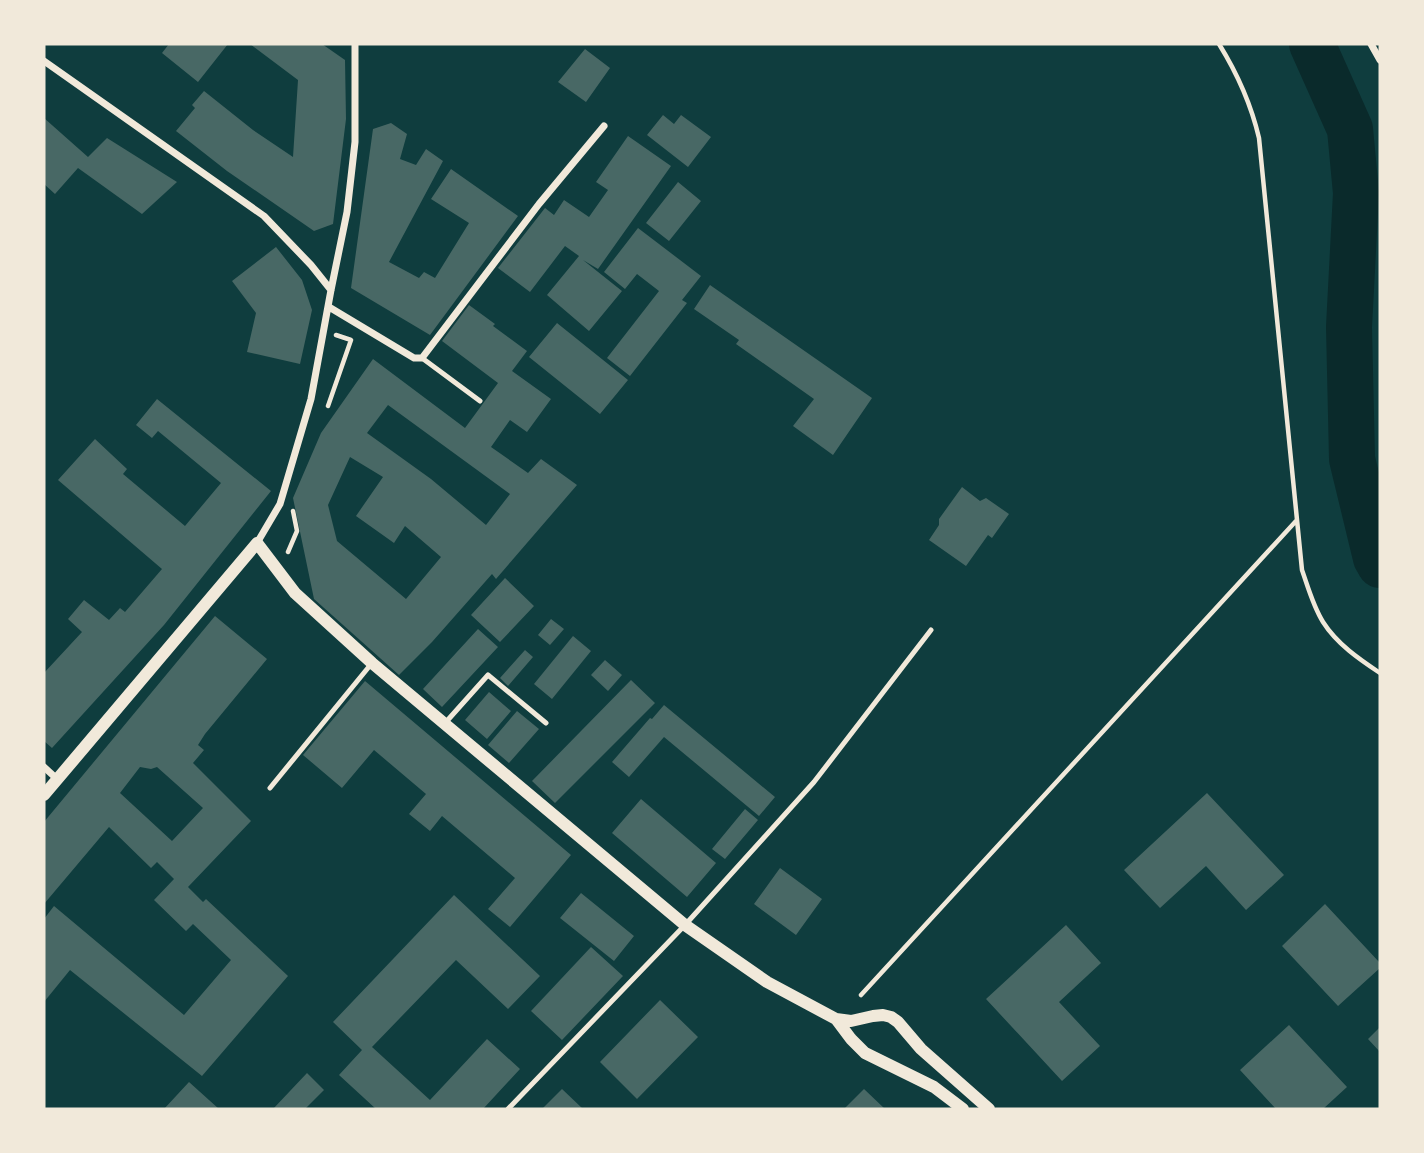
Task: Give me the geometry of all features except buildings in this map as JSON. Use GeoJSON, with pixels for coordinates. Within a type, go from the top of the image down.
{"type":"FeatureCollection","features":[{"type":"Feature","properties":{"kind":"street"},"geometry":{"type":"LineString","coordinates":[[44,795],[257,543],[280,504],[311,399],[348,212],[355,142],[355,44]]}},
{"type":"Feature","properties":{"kind":"street"},"geometry":{"type":"LineString","coordinates":[[1371,44],[1380,60]]}},
{"type":"Feature","properties":{"kind":"street"},"geometry":{"type":"LineString","coordinates":[[44,61],[264,216],[331,290]]}},
{"type":"Feature","properties":{"kind":"street"},"geometry":{"type":"LineString","coordinates":[[329,307],[418,358],[604,126]]}},
{"type":"Feature","properties":{"kind":"street"},"geometry":{"type":"LineString","coordinates":[[257,543],[295,593],[372,663],[685,925],[767,982],[836,1018],[851,1021],[873,1016],[891,1017],[920,1049],[989,1109]]}},
{"type":"Feature","properties":{"kind":"street"},"geometry":{"type":"LineString","coordinates":[[44,767],[57,779]]}},
{"type":"Feature","properties":{"kind":"street"},"geometry":{"type":"LineString","coordinates":[[836,1018],[865,1053],[934,1087],[963,1109]]}},
{"type":"Feature","properties":{"kind":"lane"},"geometry":{"type":"LineString","coordinates":[[418,358],[480,401]]}},
{"type":"Feature","properties":{"kind":"lane"},"geometry":{"type":"LineString","coordinates":[[508,1109],[685,925],[814,782],[931,630]]}},
{"type":"Feature","properties":{"kind":"lane"},"geometry":{"type":"LineString","coordinates":[[270,788],[372,663]]}},
{"type":"Feature","properties":{"kind":"lane"},"geometry":{"type":"LineString","coordinates":[[443,724],[488,675],[546,723]]}},
{"type":"Feature","properties":{"kind":"path"},"geometry":{"type":"LineString","coordinates":[[1219,44],[1254,116],[1259,138],[1302,570],[1323,622],[1341,644],[1380,673]]}},
{"type":"Feature","properties":{"kind":"path"},"geometry":{"type":"LineString","coordinates":[[861,995],[1296,521]]}},
{"type":"Feature","properties":{"kind":"waterway"},"geometry":{"type":"LineString","coordinates":[[1312,44],[1350,129],[1356,193],[1349,327],[1352,459],[1380,565]]}}]}
